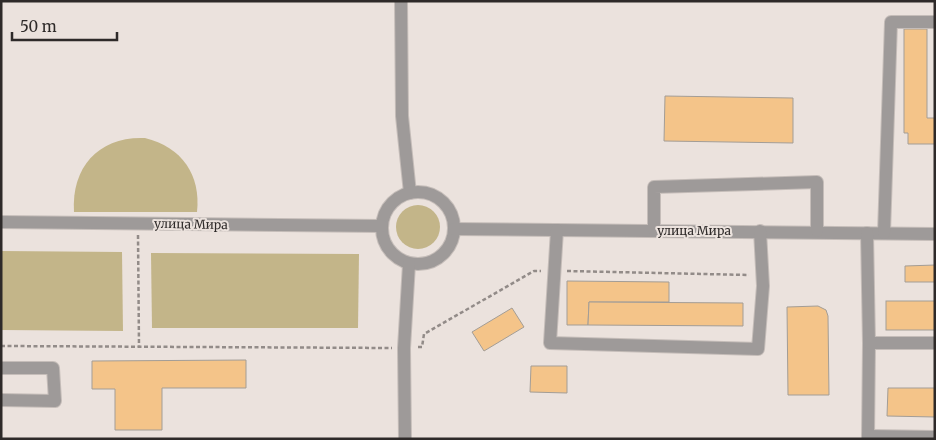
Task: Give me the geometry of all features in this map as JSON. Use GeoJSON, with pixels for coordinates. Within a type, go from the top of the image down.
{"type":"FeatureCollection","features":[{"type":"Feature","properties":{"kind":"street"},"geometry":{"type":"LineString","coordinates":[[401,1],[402,116],[410,193]]}},
{"type":"Feature","properties":{"kind":"street"},"geometry":{"type":"LineString","coordinates":[[884,233],[891,22],[935,22]]}},
{"type":"Feature","properties":{"kind":"street"},"geometry":{"type":"LineString","coordinates":[[654,230],[654,187],[817,182],[817,231]]}},
{"type":"Feature","properties":{"kind":"street"},"geometry":{"type":"LineString","coordinates":[[410,193],[425,193],[438,198],[452,215],[454,229],[450,245],[440,257],[425,264],[409,264],[398,258],[389,250],[383,239],[382,226],[390,204],[410,193]]}},
{"type":"Feature","properties":{"kind":"street","name":"улица Мира"},"geometry":{"type":"LineString","coordinates":[[1,222],[382,226]]}},
{"type":"Feature","properties":{"kind":"street","name":"улица Мира"},"geometry":{"type":"LineString","coordinates":[[454,229],[817,231],[935,234]]}},
{"type":"Feature","properties":{"kind":"street"},"geometry":{"type":"LineString","coordinates":[[557,230],[550,343],[758,350],[763,276],[760,231]]}},
{"type":"Feature","properties":{"kind":"street"},"geometry":{"type":"LineString","coordinates":[[867,233],[868,438],[935,437]]}},
{"type":"Feature","properties":{"kind":"street"},"geometry":{"type":"LineString","coordinates":[[405,439],[404,348],[409,264]]}},
{"type":"Feature","properties":{"kind":"street"},"geometry":{"type":"LineString","coordinates":[[869,343],[935,343]]}},
{"type":"Feature","properties":{"kind":"street"},"geometry":{"type":"LineString","coordinates":[[1,368],[53,368],[55,401],[1,400]]}},
{"type":"Feature","properties":{"kind":"path"},"geometry":{"type":"LineString","coordinates":[[138,224],[139,347]]}},
{"type":"Feature","properties":{"kind":"path"},"geometry":{"type":"LineString","coordinates":[[1,346],[422,347],[424,334],[534,271],[763,276]]}},
{"type":"Feature","properties":{"kind":"shaded area"},"geometry":{"type":"Polygon","coordinates":[[[145,138],[169,148],[186,164],[196,186],[197,212],[74,212],[74,196],[78,181],[83,168],[91,157],[102,148],[114,142],[145,138]]]}},
{"type":"Feature","properties":{"kind":"shaded area"},"geometry":{"type":"Polygon","coordinates":[[[422,205],[434,211],[439,218],[439,236],[434,243],[427,248],[414,249],[406,246],[399,239],[396,223],[399,215],[406,208],[422,205]]]}},
{"type":"Feature","properties":{"kind":"shaded area"},"geometry":{"type":"Polygon","coordinates":[[[1,251],[122,252],[123,331],[1,330],[1,251]]]}},
{"type":"Feature","properties":{"kind":"shaded area"},"geometry":{"type":"Polygon","coordinates":[[[151,253],[359,254],[358,328],[152,328],[151,253]]]}},
{"type":"Feature","properties":{"kind":"building"},"geometry":{"type":"Polygon","coordinates":[[[904,29],[927,29],[927,118],[935,118],[935,144],[908,144],[908,133],[904,133],[904,29]]]}},
{"type":"Feature","properties":{"kind":"building"},"geometry":{"type":"Polygon","coordinates":[[[665,96],[793,98],[793,143],[664,141],[665,96]]]}},
{"type":"Feature","properties":{"kind":"building"},"geometry":{"type":"Polygon","coordinates":[[[935,265],[935,282],[905,282],[905,266],[935,265]]]}},
{"type":"Feature","properties":{"kind":"building"},"geometry":{"type":"Polygon","coordinates":[[[567,281],[669,282],[669,302],[589,302],[588,325],[567,325],[567,281]]]}},
{"type":"Feature","properties":{"kind":"building"},"geometry":{"type":"Polygon","coordinates":[[[886,301],[935,301],[935,330],[886,330],[886,301]]]}},
{"type":"Feature","properties":{"kind":"building"},"geometry":{"type":"Polygon","coordinates":[[[589,302],[743,303],[743,326],[588,325],[589,302]]]}},
{"type":"Feature","properties":{"kind":"building"},"geometry":{"type":"Polygon","coordinates":[[[818,306],[826,310],[828,316],[829,395],[788,395],[787,307],[818,306]]]}},
{"type":"Feature","properties":{"kind":"building"},"geometry":{"type":"Polygon","coordinates":[[[512,308],[524,327],[484,351],[472,332],[512,308]]]}},
{"type":"Feature","properties":{"kind":"building"},"geometry":{"type":"Polygon","coordinates":[[[246,360],[246,388],[162,388],[162,430],[115,430],[115,389],[92,389],[92,361],[246,360]]]}},
{"type":"Feature","properties":{"kind":"building"},"geometry":{"type":"Polygon","coordinates":[[[531,366],[567,366],[567,393],[530,392],[531,366]]]}},
{"type":"Feature","properties":{"kind":"building"},"geometry":{"type":"Polygon","coordinates":[[[888,388],[935,388],[935,417],[887,416],[888,388]]]}}]}
